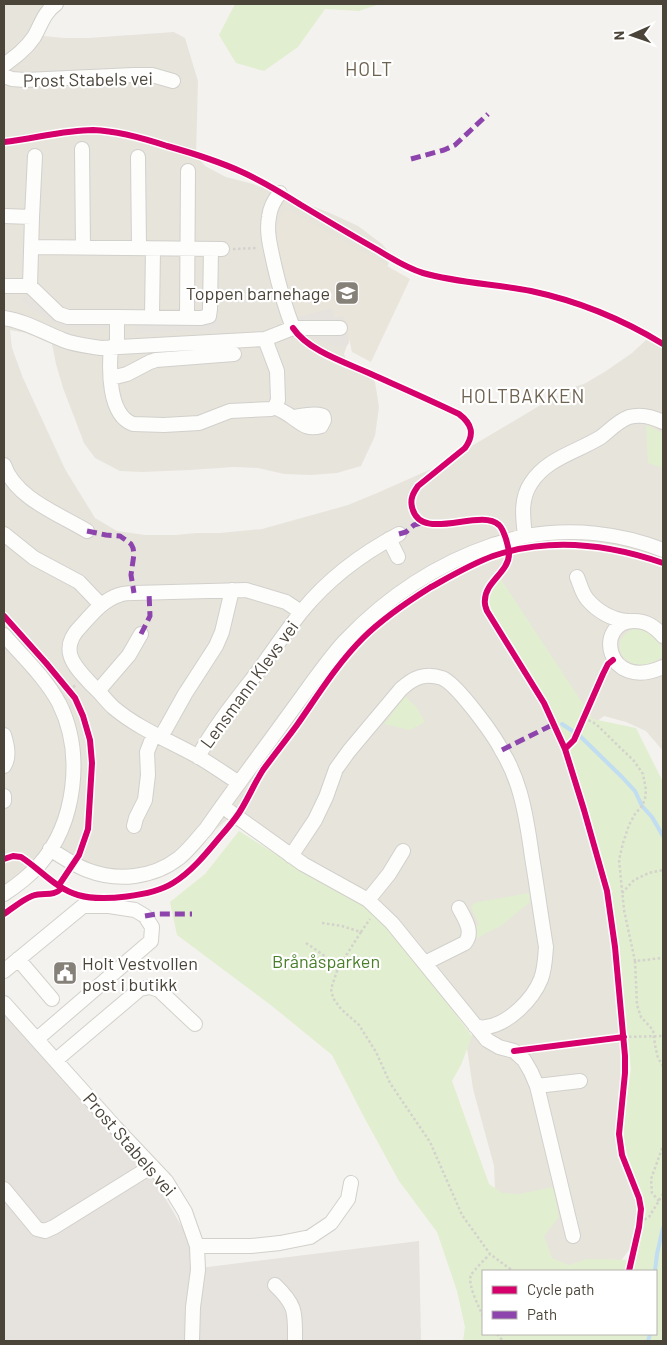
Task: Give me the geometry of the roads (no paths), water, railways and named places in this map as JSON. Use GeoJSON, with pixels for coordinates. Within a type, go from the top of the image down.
{"type":"FeatureCollection","features":[{"type":"Feature","properties":{"kind":"street","name":"Prost Stabels vei"},"geometry":{"type":"LineString","coordinates":[[4,65],[26,48],[33,39],[42,19],[53,5],[56,4]]}},
{"type":"Feature","properties":{"kind":"street","name":"Prost Stabels vei"},"geometry":{"type":"LineString","coordinates":[[4,76],[25,80],[152,75],[173,81]]}},
{"type":"Feature","properties":{"kind":"street"},"geometry":{"type":"LineString","coordinates":[[82,149],[83,248]]}},
{"type":"Feature","properties":{"kind":"street"},"geometry":{"type":"LineString","coordinates":[[30,286],[36,156]]}},
{"type":"Feature","properties":{"kind":"street"},"geometry":{"type":"LineString","coordinates":[[138,157],[152,317]]}},
{"type":"Feature","properties":{"kind":"street"},"geometry":{"type":"LineString","coordinates":[[187,317],[188,171]]}},
{"type":"Feature","properties":{"kind":"street"},"geometry":{"type":"LineString","coordinates":[[280,193],[271,207],[268,218],[268,231],[287,312],[293,328]]}},
{"type":"Feature","properties":{"kind":"street"},"geometry":{"type":"LineString","coordinates":[[4,216],[32,217]]}},
{"type":"Feature","properties":{"kind":"street"},"geometry":{"type":"LineString","coordinates":[[4,286],[30,286],[59,314],[68,317],[201,318],[209,316],[217,249],[31,247]]}},
{"type":"Feature","properties":{"kind":"street"},"geometry":{"type":"LineString","coordinates":[[117,317],[114,347],[109,364],[111,388],[116,404],[125,420],[132,424],[199,423],[230,412],[271,409],[278,400],[277,371],[265,340]]}},
{"type":"Feature","properties":{"kind":"street"},"geometry":{"type":"LineString","coordinates":[[4,318],[15,320],[65,341],[82,346],[101,348],[265,340],[293,328],[340,328]]}},
{"type":"Feature","properties":{"kind":"street"},"geometry":{"type":"LineString","coordinates":[[111,378],[122,376],[150,362],[165,358],[234,354]]}},
{"type":"Feature","properties":{"kind":"street"},"geometry":{"type":"LineString","coordinates":[[275,406],[294,417]]}},
{"type":"Feature","properties":{"kind":"street"},"geometry":{"type":"LineString","coordinates":[[525,536],[523,519],[524,497],[530,484],[543,469],[557,459],[601,437],[619,422],[630,417],[645,416],[663,422]]}},
{"type":"Feature","properties":{"kind":"street"},"geometry":{"type":"LineString","coordinates":[[4,465],[7,474],[14,483],[37,503],[87,531]]}},
{"type":"Feature","properties":{"kind":"street"},"geometry":{"type":"LineString","coordinates":[[50,849],[76,865],[95,873],[112,876],[142,875],[158,870],[179,858],[197,840],[319,672],[344,642],[394,598],[448,563],[472,552],[525,536],[570,532],[597,533],[624,538],[663,550]]}},
{"type":"Feature","properties":{"kind":"street"},"geometry":{"type":"LineString","coordinates":[[4,534],[34,558],[79,582],[101,605]]}},
{"type":"Feature","properties":{"kind":"street","name":"Lensmann Klevs vei"},"geometry":{"type":"LineString","coordinates":[[198,757],[218,724],[301,612],[333,579],[394,536],[398,557]]}},
{"type":"Feature","properties":{"kind":"street"},"geometry":{"type":"LineString","coordinates":[[577,577],[587,598],[613,619],[647,622],[663,636]]}},
{"type":"Feature","properties":{"kind":"street"},"geometry":{"type":"LineString","coordinates":[[134,826],[145,800],[148,775],[147,752],[216,646],[222,632],[232,590]]}},
{"type":"Feature","properties":{"kind":"street","name":"Lensmann Klevs vei"},"geometry":{"type":"LineString","coordinates":[[239,783],[115,709],[72,662],[69,653],[71,638],[101,605],[120,594],[246,590],[286,602],[301,612]]}},
{"type":"Feature","properties":{"kind":"street"},"geometry":{"type":"LineString","coordinates":[[628,621],[619,626],[611,637],[610,651],[614,660],[619,666],[635,674],[652,672],[663,668]]}},
{"type":"Feature","properties":{"kind":"street"},"geometry":{"type":"LineString","coordinates":[[98,691],[129,655],[141,634]]}},
{"type":"Feature","properties":{"kind":"street"},"geometry":{"type":"LineString","coordinates":[[4,635],[54,694],[70,734],[74,768],[72,795],[64,822],[50,849],[39,865],[26,878],[4,894]]}},
{"type":"Feature","properties":{"kind":"street"},"geometry":{"type":"LineString","coordinates":[[291,856],[315,820],[336,769],[400,689],[410,680],[420,676],[441,678],[450,682],[475,712],[502,750],[520,792],[529,833],[546,947],[541,979],[523,1006],[511,1017],[496,1024],[486,1027],[475,1026]]}},
{"type":"Feature","properties":{"kind":"street"},"geometry":{"type":"LineString","coordinates":[[4,736],[7,745],[7,762],[4,766]]}},
{"type":"Feature","properties":{"kind":"street"},"geometry":{"type":"LineString","coordinates":[[4,796],[4,802]]}},
{"type":"Feature","properties":{"kind":"street"},"geometry":{"type":"LineString","coordinates":[[222,806],[303,864],[373,904],[392,922],[487,1040],[499,1047],[514,1051],[524,1060],[537,1086],[573,1236]]}},
{"type":"Feature","properties":{"kind":"street"},"geometry":{"type":"LineString","coordinates":[[373,904],[388,874],[403,851]]}},
{"type":"Feature","properties":{"kind":"street"},"geometry":{"type":"LineString","coordinates":[[4,971],[83,906],[109,906],[135,910],[145,916],[152,927],[150,941],[37,1039]]}},
{"type":"Feature","properties":{"kind":"street"},"geometry":{"type":"LineString","coordinates":[[425,963],[465,943],[469,938],[466,921],[459,908]]}},
{"type":"Feature","properties":{"kind":"street"},"geometry":{"type":"LineString","coordinates":[[18,959],[52,1000]]}},
{"type":"Feature","properties":{"kind":"street"},"geometry":{"type":"LineString","coordinates":[[56,1060],[140,989],[150,987],[159,990],[195,1024]]}},
{"type":"Feature","properties":{"kind":"street","name":"Prost Stabels vei"},"geometry":{"type":"LineString","coordinates":[[4,1003],[166,1181],[185,1212],[197,1246],[198,1270],[193,1307],[192,1341]]}},
{"type":"Feature","properties":{"kind":"street"},"geometry":{"type":"LineString","coordinates":[[537,1086],[580,1081]]}},
{"type":"Feature","properties":{"kind":"street"},"geometry":{"type":"LineString","coordinates":[[4,1189],[36,1229],[45,1231],[152,1166]]}},
{"type":"Feature","properties":{"kind":"street"},"geometry":{"type":"LineString","coordinates":[[197,1246],[251,1246],[310,1237],[331,1223],[348,1199],[351,1183]]}},
{"type":"Feature","properties":{"kind":"street"},"geometry":{"type":"LineString","coordinates":[[275,1285],[291,1303],[294,1311],[295,1341]]}},
{"type":"Feature","properties":{"kind":"waterway"},"geometry":{"type":"LineString","coordinates":[[562,724],[580,736],[635,791],[642,806],[652,817],[663,836]]}},
{"type":"Feature","properties":{"kind":"waterway"},"geometry":{"type":"LineString","coordinates":[[655,1270],[663,1228]]}},
{"type":"Feature","properties":{"kind":"waterway"},"geometry":{"type":"LineString","coordinates":[[648,1341],[650,1335]]}},
{"type":"Feature","properties":{"kind":"place","name":"Toppen barnehage"},"geometry":{"type":"Point","coordinates":[347,293]}},
{"type":"Feature","properties":{"kind":"place","name":"Holt Vestvollen post i butikk"},"geometry":{"type":"Point","coordinates":[65,973]}},
{"type":"Feature","properties":{"kind":"district","name":"HOLT"},"geometry":{"type":"Point","coordinates":[369,68]}},
{"type":"Feature","properties":{"kind":"district","name":"HOLTBAKKEN"},"geometry":{"type":"Point","coordinates":[523,395]}},
{"type":"Feature","properties":{"kind":"park label","name":"Brånåsparken"},"geometry":{"type":"Point","coordinates":[326,961]}}]}
